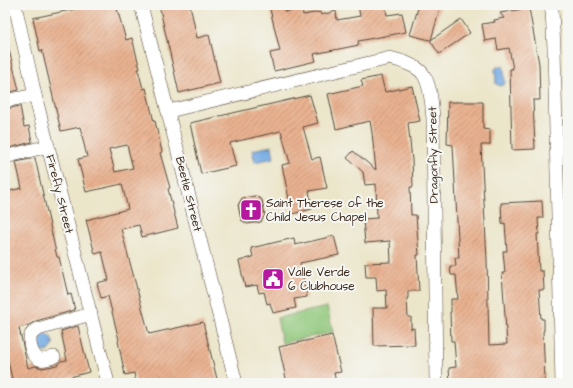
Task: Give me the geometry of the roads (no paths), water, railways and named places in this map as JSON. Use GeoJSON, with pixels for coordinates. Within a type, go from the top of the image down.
{"type":"FeatureCollection","features":[{"type":"Feature","properties":{"kind":"street","name":"Firefly Street"},"geometry":{"type":"LineString","coordinates":[[15,5],[35,95],[108,383]]}},
{"type":"Feature","properties":{"kind":"street","name":"Beetle Street"},"geometry":{"type":"LineString","coordinates":[[141,5],[169,111],[236,383]]}},
{"type":"Feature","properties":{"kind":"street"},"geometry":{"type":"LineString","coordinates":[[550,5],[552,10],[554,48],[562,383]]}},
{"type":"Feature","properties":{"kind":"street","name":"Dragonfly Street"},"geometry":{"type":"LineString","coordinates":[[169,111],[390,58],[407,62],[423,74],[431,94],[433,119],[436,383]]}},
{"type":"Feature","properties":{"kind":"street"},"geometry":{"type":"LineString","coordinates":[[5,101],[35,95]]}},
{"type":"Feature","properties":{"kind":"street"},"geometry":{"type":"LineString","coordinates":[[5,157],[48,146]]}},
{"type":"Feature","properties":{"kind":"street"},"geometry":{"type":"LineString","coordinates":[[54,357],[42,360],[36,358],[31,343],[31,336],[34,332],[38,329],[91,314]]}},
{"type":"Feature","properties":{"kind":"water"},"geometry":{"type":"Polygon","coordinates":[[[503,66],[504,69],[505,83],[501,86],[496,84],[495,69],[503,66]]]}},
{"type":"Feature","properties":{"kind":"water"},"geometry":{"type":"Polygon","coordinates":[[[272,146],[274,158],[255,162],[252,150],[272,146]]]}},
{"type":"Feature","properties":{"kind":"water"},"geometry":{"type":"Polygon","coordinates":[[[44,334],[50,337],[53,343],[50,349],[44,352],[38,349],[35,343],[38,337],[44,334]]]}},
{"type":"Feature","properties":{"kind":"place","name":"Saint Therese of the Child Jesus Chapel"},"geometry":{"type":"Point","coordinates":[251,210]}},
{"type":"Feature","properties":{"kind":"place","name":"Valle Verde 6 Clubhouse"},"geometry":{"type":"Point","coordinates":[273,279]}}]}
